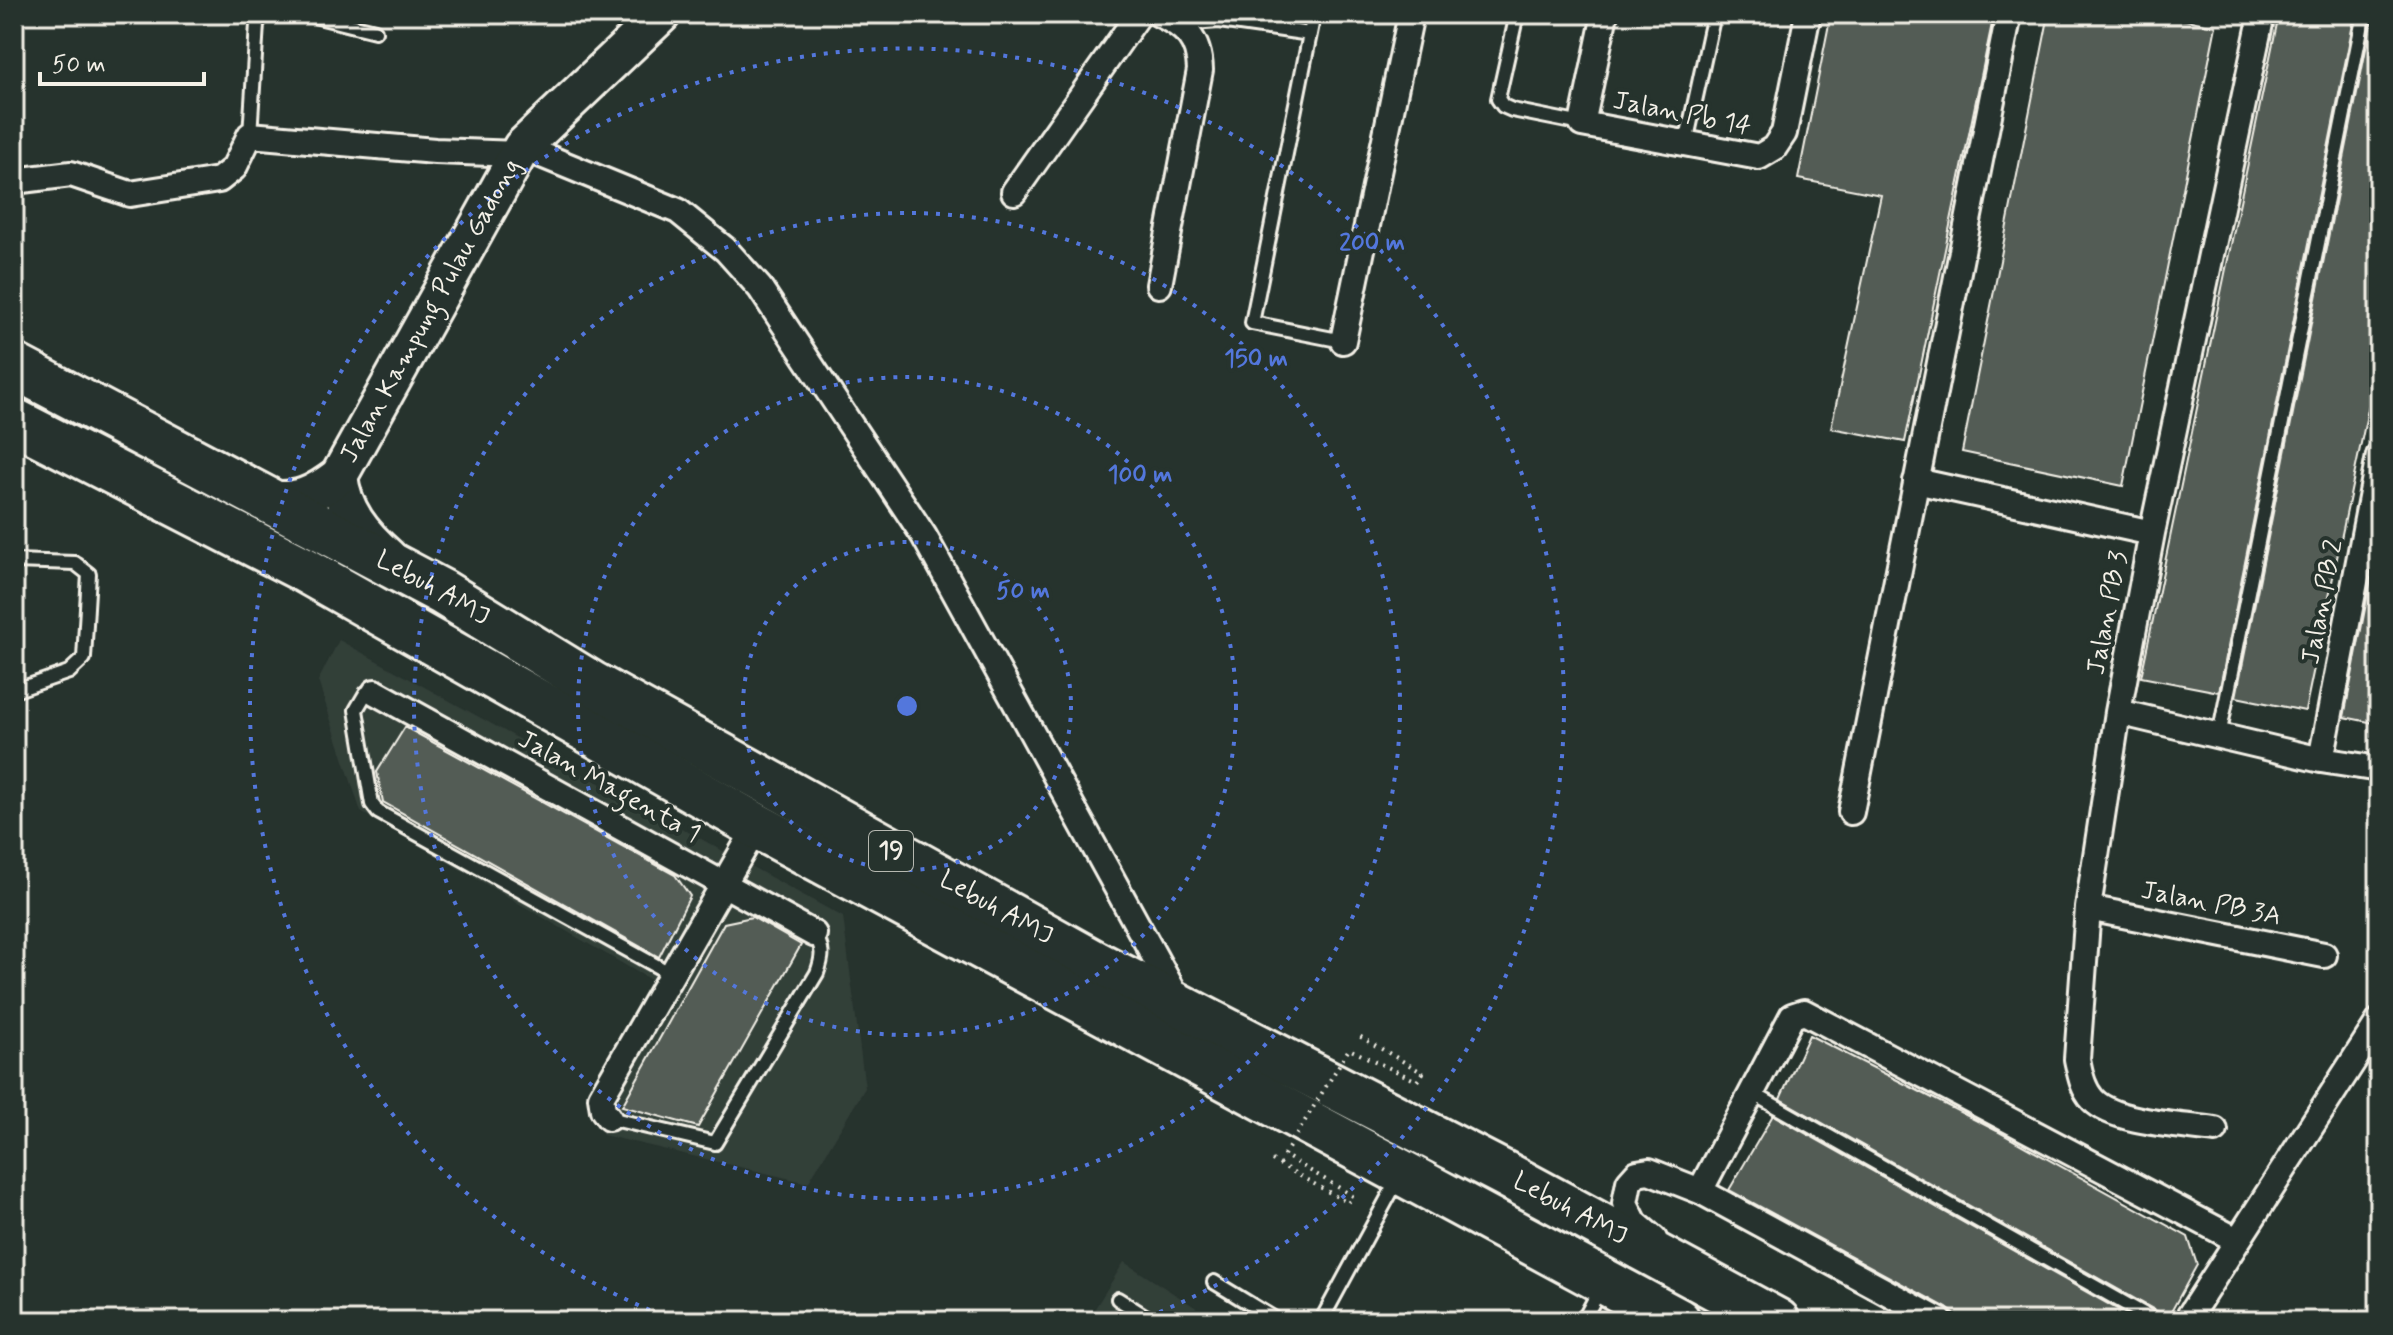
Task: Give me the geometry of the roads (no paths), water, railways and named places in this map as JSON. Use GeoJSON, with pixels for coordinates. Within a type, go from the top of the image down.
{"type":"FeatureCollection","features":[{"type":"Feature","properties":{"kind":"highway","name":"Lebuh AMJ"},"geometry":{"type":"LineString","coordinates":[[14,366],[406,573],[661,722],[1184,1008],[1777,1321]]}},
{"type":"Feature","properties":{"kind":"highway","name":"Lebuh AMJ"},"geometry":{"type":"LineString","coordinates":[[14,421],[301,568],[757,826],[1678,1321]]}},
{"type":"Feature","properties":{"kind":"street","name":"Jalan Kampung Pulau Gadong"},"geometry":{"type":"LineString","coordinates":[[339,476],[520,150],[662,14]]}},
{"type":"Feature","properties":{"kind":"street"},"geometry":{"type":"LineString","coordinates":[[1014,192],[1139,14]]}},
{"type":"Feature","properties":{"kind":"street"},"geometry":{"type":"LineString","coordinates":[[1343,341],[1411,14]]}},
{"type":"Feature","properties":{"kind":"street"},"geometry":{"type":"LineString","coordinates":[[1582,124],[1605,14]]}},
{"type":"Feature","properties":{"kind":"street","name":"Jalan Pb 14"},"geometry":{"type":"LineString","coordinates":[[1582,124],[1759,157],[1774,148],[1784,133],[1808,14]]}},
{"type":"Feature","properties":{"kind":"street"},"geometry":{"type":"LineString","coordinates":[[1851,812],[2009,14]]}},
{"type":"Feature","properties":{"kind":"street","name":"Jalan PB 3"},"geometry":{"type":"LineString","coordinates":[[2215,1130],[2114,1113],[2093,1100],[2082,1083],[2077,1059],[2088,908],[2118,712],[2152,533],[2262,14]]}},
{"type":"Feature","properties":{"kind":"street"},"geometry":{"type":"LineString","coordinates":[[1159,285],[1200,70],[1196,44],[1169,19]]}},
{"type":"Feature","properties":{"kind":"street"},"geometry":{"type":"LineString","coordinates":[[14,181],[71,174],[130,194],[219,180],[234,168],[250,135],[435,151],[520,150],[678,211],[726,250],[760,288],[924,536],[1184,1008]]}},
{"type":"Feature","properties":{"kind":"street","name":"Jalan PB 2"},"geometry":{"type":"LineString","coordinates":[[2321,760],[2379,456]]}},
{"type":"Feature","properties":{"kind":"street"},"geometry":{"type":"LineString","coordinates":[[266,499],[289,502],[304,499],[339,476],[341,497],[350,515],[378,548],[406,573]]}},
{"type":"Feature","properties":{"kind":"street"},"geometry":{"type":"LineString","coordinates":[[1916,481],[2152,533]]}},
{"type":"Feature","properties":{"kind":"street","name":"Jalan Magenta 1"},"geometry":{"type":"LineString","coordinates":[[375,692],[814,934]]}},
{"type":"Feature","properties":{"kind":"street"},"geometry":{"type":"LineString","coordinates":[[2118,712],[2321,760],[2379,769]]}},
{"type":"Feature","properties":{"kind":"street"},"geometry":{"type":"LineString","coordinates":[[609,1118],[603,1110],[601,1097],[757,826]]}},
{"type":"Feature","properties":{"kind":"street","name":"Jalan PB 3A"},"geometry":{"type":"LineString","coordinates":[[2088,908],[2324,955]]}},
{"type":"Feature","properties":{"kind":"street"},"geometry":{"type":"LineString","coordinates":[[1700,1191],[1792,1016],[1804,1012],[2237,1240]]}},
{"type":"Feature","properties":{"kind":"street"},"geometry":{"type":"LineString","coordinates":[[2186,1321],[2379,1021]]}},
{"type":"Feature","properties":{"kind":"street"},"geometry":{"type":"LineString","coordinates":[[1664,1260],[1657,1241],[1628,1213],[1625,1192],[1637,1173],[1649,1171],[1700,1191],[1940,1321]]}},
{"type":"Feature","properties":{"kind":"lane"},"geometry":{"type":"LineString","coordinates":[[250,135],[257,24],[263,14]]}},
{"type":"Feature","properties":{"kind":"lane"},"geometry":{"type":"LineString","coordinates":[[306,14],[375,31]]}},
{"type":"Feature","properties":{"kind":"lane"},"geometry":{"type":"LineString","coordinates":[[1314,14],[1252,323],[1343,341]]}},
{"type":"Feature","properties":{"kind":"lane"},"geometry":{"type":"LineString","coordinates":[[1686,143],[1714,14]]}},
{"type":"Feature","properties":{"kind":"lane"},"geometry":{"type":"LineString","coordinates":[[2219,736],[2364,14]]}},
{"type":"Feature","properties":{"kind":"lane"},"geometry":{"type":"LineString","coordinates":[[1513,15],[1498,99],[1503,106],[1512,110],[1582,124]]}},
{"type":"Feature","properties":{"kind":"lane"},"geometry":{"type":"LineString","coordinates":[[1169,19],[1219,21],[1310,34]]}},
{"type":"Feature","properties":{"kind":"lane"},"geometry":{"type":"LineString","coordinates":[[14,561],[75,563],[89,574],[84,658],[69,672],[14,691]]}},
{"type":"Feature","properties":{"kind":"lane"},"geometry":{"type":"LineString","coordinates":[[375,692],[366,693],[356,710],[372,804],[378,812],[671,974]]}},
{"type":"Feature","properties":{"kind":"lane"},"geometry":{"type":"LineString","coordinates":[[609,1118],[715,1143],[817,973],[823,957],[821,944],[814,934]]}},
{"type":"Feature","properties":{"kind":"lane"},"geometry":{"type":"LineString","coordinates":[[1752,1093],[2156,1321]]}},
{"type":"Feature","properties":{"kind":"lane"},"geometry":{"type":"LineString","coordinates":[[1321,1321],[1401,1172]]}},
{"type":"Feature","properties":{"kind":"lane"},"geometry":{"type":"LineString","coordinates":[[1583,1321],[1604,1281]]}},
{"type":"Feature","properties":{"kind":"lane"},"geometry":{"type":"LineString","coordinates":[[1214,1282],[1278,1321]]}},
{"type":"Feature","properties":{"kind":"lane"},"geometry":{"type":"LineString","coordinates":[[1118,1299],[1153,1321]]}}]}
